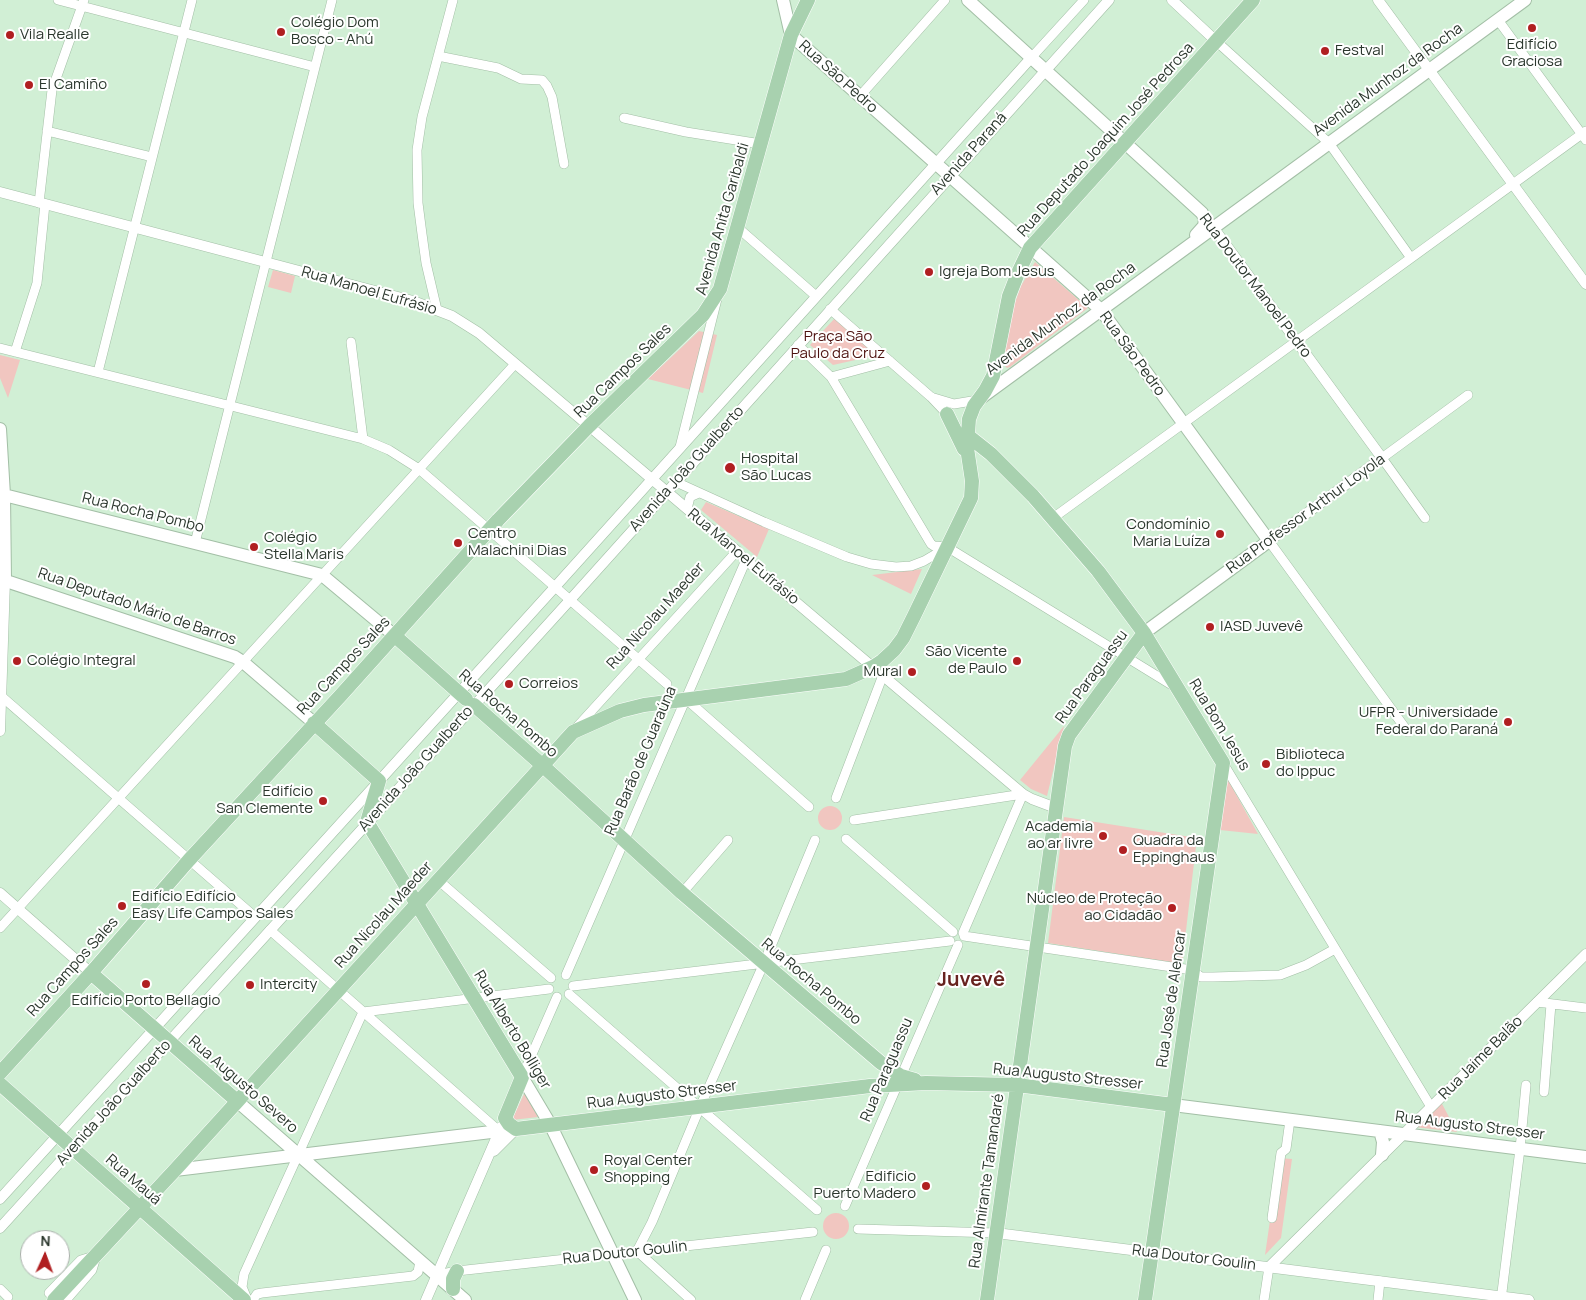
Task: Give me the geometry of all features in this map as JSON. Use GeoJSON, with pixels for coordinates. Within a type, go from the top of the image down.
{"type":"FeatureCollection","features":[{"type":"Feature","properties":{"kind":"main road"},"geometry":{"type":"LineString","coordinates":[[782,0],[791,35]]}},
{"type":"Feature","properties":{"kind":"main road","name":"Avenida Anita Garibaldi"},"geometry":{"type":"LineString","coordinates":[[720,289],[791,35],[808,0]]}},
{"type":"Feature","properties":{"kind":"main road","name":"Rua Doutor Manoel Pedro"},"geometry":{"type":"LineString","coordinates":[[968,0],[1202,213]]}},
{"type":"Feature","properties":{"kind":"main road","name":"Rua Deputado Joaquim José Pedrosa"},"geometry":{"type":"LineString","coordinates":[[978,400],[993,376],[1009,296],[1030,248],[1253,0]]}},
{"type":"Feature","properties":{"kind":"main road","name":"Avenida Munhoz da Rocha"},"geometry":{"type":"LineString","coordinates":[[978,400],[1525,0]]}},
{"type":"Feature","properties":{"kind":"main road","name":"Rua São Pedro"},"geometry":{"type":"LineString","coordinates":[[791,35],[1100,310],[1269,541]]}},
{"type":"Feature","properties":{"kind":"main road"},"geometry":{"type":"LineString","coordinates":[[1174,256],[1202,229],[1205,222],[1202,213]]}},
{"type":"Feature","properties":{"kind":"main road","name":"Rua Campos Sales"},"geometry":{"type":"LineString","coordinates":[[0,1073],[91,973],[189,860],[490,530],[589,426],[695,324],[720,289]]}},
{"type":"Feature","properties":{"kind":"main road"},"geometry":{"type":"LineString","coordinates":[[572,732],[620,711],[659,702],[836,681],[878,671],[903,638],[971,498],[972,482],[968,459],[967,435],[969,419],[978,400]]}},
{"type":"Feature","properties":{"kind":"main road"},"geometry":{"type":"LineString","coordinates":[[947,414],[968,459]]}},
{"type":"Feature","properties":{"kind":"main road"},"geometry":{"type":"LineString","coordinates":[[0,429],[4,495],[2,580]]}},
{"type":"Feature","properties":{"kind":"main road","name":"Rua Bom Jesus"},"geometry":{"type":"LineString","coordinates":[[967,435],[991,454],[1053,518],[1098,571],[1144,633],[1223,763]]}},
{"type":"Feature","properties":{"kind":"main road","name":"Rua Rocha Pombo"},"geometry":{"type":"LineString","coordinates":[[4,495],[322,575],[542,765],[682,893],[900,1080],[926,1083]]}},
{"type":"Feature","properties":{"kind":"main road","name":"Rua Professor Arthur Loyola"},"geometry":{"type":"LineString","coordinates":[[1144,633],[1269,541]]}},
{"type":"Feature","properties":{"kind":"main road","name":"Rua Deputado Mário de Barros"},"geometry":{"type":"LineString","coordinates":[[2,580],[243,662],[379,781]]}},
{"type":"Feature","properties":{"kind":"main road","name":"Rua Paraguassu"},"geometry":{"type":"LineString","coordinates":[[1066,740],[1144,633]]}},
{"type":"Feature","properties":{"kind":"main road","name":"Rua Nicolau Maeder"},"geometry":{"type":"LineString","coordinates":[[52,1297],[97,1256],[572,732]]}},
{"type":"Feature","properties":{"kind":"main road","name":"Rua Almirante Tamandaré"},"geometry":{"type":"LineString","coordinates":[[987,1300],[1066,740]]}},
{"type":"Feature","properties":{"kind":"main road","name":"Rua José de Alencar"},"geometry":{"type":"LineString","coordinates":[[1145,1300],[1223,763]]}},
{"type":"Feature","properties":{"kind":"main road"},"geometry":{"type":"LineString","coordinates":[[367,822],[379,781]]}},
{"type":"Feature","properties":{"kind":"main road","name":"Rua Alberto Bolliger"},"geometry":{"type":"LineString","coordinates":[[367,822],[474,998],[520,1083],[532,1094],[550,1124],[635,1300]]}},
{"type":"Feature","properties":{"kind":"main road","name":"Rua Augusto Severo"},"geometry":{"type":"LineString","coordinates":[[91,973],[465,1300]]}},
{"type":"Feature","properties":{"kind":"main road"},"geometry":{"type":"LineString","coordinates":[[870,1086],[881,1076],[881,1063]]}},
{"type":"Feature","properties":{"kind":"main road","name":"Rua Augusto Stresser"},"geometry":{"type":"LineString","coordinates":[[516,1128],[870,1086],[900,1080]]}},
{"type":"Feature","properties":{"kind":"main road"},"geometry":{"type":"LineString","coordinates":[[502,1124],[520,1083]]}},
{"type":"Feature","properties":{"kind":"main road","name":"Rua Augusto Stresser"},"geometry":{"type":"LineString","coordinates":[[926,1083],[1017,1085],[1586,1157]]}},
{"type":"Feature","properties":{"kind":"main road","name":"Rua Mauá"},"geometry":{"type":"LineString","coordinates":[[0,1084],[246,1300]]}},
{"type":"Feature","properties":{"kind":"main road"},"geometry":{"type":"LineString","coordinates":[[175,1170],[298,1155],[502,1124],[509,1124],[516,1128]]}},
{"type":"Feature","properties":{"kind":"main road"},"geometry":{"type":"LineString","coordinates":[[1380,1131],[1383,1142],[1382,1155]]}},
{"type":"Feature","properties":{"kind":"main road"},"geometry":{"type":"LineString","coordinates":[[453,1290],[453,1279],[457,1271]]}},
{"type":"Feature","properties":{"kind":"street"},"geometry":{"type":"LineString","coordinates":[[58,0],[82,3],[315,67]]}},
{"type":"Feature","properties":{"kind":"street"},"geometry":{"type":"LineString","coordinates":[[98,372],[192,0]]}},
{"type":"Feature","properties":{"kind":"street"},"geometry":{"type":"LineString","coordinates":[[194,543],[332,0]]}},
{"type":"Feature","properties":{"kind":"street"},"geometry":{"type":"LineString","coordinates":[[437,310],[426,263],[416,173],[419,133],[453,0]]}},
{"type":"Feature","properties":{"kind":"street"},"geometry":{"type":"LineString","coordinates":[[860,96],[945,0]]}},
{"type":"Feature","properties":{"kind":"street","name":"Avenida Paraná"},"geometry":{"type":"LineString","coordinates":[[816,296],[1084,0]]}},
{"type":"Feature","properties":{"kind":"street","name":"Avenida Paraná"},"geometry":{"type":"LineString","coordinates":[[830,309],[1109,0]]}},
{"type":"Feature","properties":{"kind":"street"},"geometry":{"type":"LineString","coordinates":[[1172,0],[1328,143],[1411,258]]}},
{"type":"Feature","properties":{"kind":"street"},"geometry":{"type":"LineString","coordinates":[[1378,0],[1586,284]]}},
{"type":"Feature","properties":{"kind":"street"},"geometry":{"type":"LineString","coordinates":[[15,352],[37,283],[51,97],[54,83],[82,3]]}},
{"type":"Feature","properties":{"kind":"street"},"geometry":{"type":"LineString","coordinates":[[1053,518],[1513,184],[1585,135],[1498,20]]}},
{"type":"Feature","properties":{"kind":"street"},"geometry":{"type":"LineString","coordinates":[[438,56],[498,68],[521,79],[542,80],[552,97],[564,164]]}},
{"type":"Feature","properties":{"kind":"street"},"geometry":{"type":"LineString","coordinates":[[624,118],[686,132],[760,144]]}},
{"type":"Feature","properties":{"kind":"street"},"geometry":{"type":"LineString","coordinates":[[47,131],[152,157]]}},
{"type":"Feature","properties":{"kind":"street","name":"Rua Manoel Eufrásio"},"geometry":{"type":"LineString","coordinates":[[0,192],[413,301],[437,310],[467,325],[652,479],[1023,794],[1056,808]]}},
{"type":"Feature","properties":{"kind":"street","name":"Rua Doutor Manoel Pedro"},"geometry":{"type":"LineString","coordinates":[[1202,213],[1425,518]]}},
{"type":"Feature","properties":{"kind":"street"},"geometry":{"type":"LineString","coordinates":[[737,227],[816,296]]}},
{"type":"Feature","properties":{"kind":"street","name":"Avenida Anita Garibaldi"},"geometry":{"type":"LineString","coordinates":[[680,447],[720,289]]}},
{"type":"Feature","properties":{"kind":"street","name":"Avenida João Gualberto"},"geometry":{"type":"LineString","coordinates":[[0,1228],[393,794],[555,587],[816,296]]}},
{"type":"Feature","properties":{"kind":"street","name":"Avenida João Gualberto"},"geometry":{"type":"LineString","coordinates":[[0,1199],[379,781],[570,600],[830,309]]}},
{"type":"Feature","properties":{"kind":"street","name":"Rua Bom Jesus"},"geometry":{"type":"LineString","coordinates":[[830,309],[931,397],[967,435]]}},
{"type":"Feature","properties":{"kind":"street"},"geometry":{"type":"LineString","coordinates":[[351,342],[364,439]]}},
{"type":"Feature","properties":{"kind":"street"},"geometry":{"type":"LineString","coordinates":[[798,345],[831,377],[931,544],[947,547],[1177,688]]}},
{"type":"Feature","properties":{"kind":"street"},"geometry":{"type":"LineString","coordinates":[[0,348],[364,439],[397,454],[419,469],[667,684]]}},
{"type":"Feature","properties":{"kind":"street"},"geometry":{"type":"LineString","coordinates":[[831,377],[890,361]]}},
{"type":"Feature","properties":{"kind":"street"},"geometry":{"type":"LineString","coordinates":[[0,928],[515,364]]}},
{"type":"Feature","properties":{"kind":"street","name":"Rua Professor Arthur Loyola"},"geometry":{"type":"LineString","coordinates":[[1269,541],[1468,395]]}},
{"type":"Feature","properties":{"kind":"street","name":"Rua Bom Jesus"},"geometry":{"type":"LineString","coordinates":[[931,397],[954,404],[978,400]]}},
{"type":"Feature","properties":{"kind":"street"},"geometry":{"type":"LineString","coordinates":[[676,482],[847,557],[871,564],[896,568],[911,566],[947,547]]}},
{"type":"Feature","properties":{"kind":"street"},"geometry":{"type":"LineString","coordinates":[[687,509],[690,498],[699,493]]}},
{"type":"Feature","properties":{"kind":"street","name":"Rua São Pedro"},"geometry":{"type":"LineString","coordinates":[[1269,541],[1408,732]]}},
{"type":"Feature","properties":{"kind":"street","name":"Rua Nicolau Maeder"},"geometry":{"type":"LineString","coordinates":[[572,732],[737,552]]}},
{"type":"Feature","properties":{"kind":"street","name":"Rua Barão de Guaraúna"},"geometry":{"type":"LineString","coordinates":[[566,975],[746,560]]}},
{"type":"Feature","properties":{"kind":"street"},"geometry":{"type":"LineString","coordinates":[[722,568],[735,570],[739,577]]}},
{"type":"Feature","properties":{"kind":"street"},"geometry":{"type":"LineString","coordinates":[[0,731],[2,696],[2,580]]}},
{"type":"Feature","properties":{"kind":"street"},"geometry":{"type":"LineString","coordinates":[[836,798],[878,671]]}},
{"type":"Feature","properties":{"kind":"street"},"geometry":{"type":"LineString","coordinates":[[2,696],[255,917]]}},
{"type":"Feature","properties":{"kind":"street"},"geometry":{"type":"LineString","coordinates":[[686,698],[809,807]]}},
{"type":"Feature","properties":{"kind":"street","name":"Rua Bom Jesus"},"geometry":{"type":"LineString","coordinates":[[1223,763],[1431,1107]]}},
{"type":"Feature","properties":{"kind":"street","name":"Rua Deputado Mário de Barros"},"geometry":{"type":"LineString","coordinates":[[379,781],[393,794]]}},
{"type":"Feature","properties":{"kind":"street"},"geometry":{"type":"LineString","coordinates":[[854,820],[1023,794]]}},
{"type":"Feature","properties":{"kind":"street"},"geometry":{"type":"LineString","coordinates":[[964,934],[1023,794]]}},
{"type":"Feature","properties":{"kind":"street"},"geometry":{"type":"LineString","coordinates":[[846,839],[953,939]]}},
{"type":"Feature","properties":{"kind":"street"},"geometry":{"type":"LineString","coordinates":[[682,893],[728,840]]}},
{"type":"Feature","properties":{"kind":"street"},"geometry":{"type":"LineString","coordinates":[[691,1300],[637,1252],[652,1222],[700,1107],[764,963],[815,840]]}},
{"type":"Feature","properties":{"kind":"street"},"geometry":{"type":"LineString","coordinates":[[438,880],[551,978]]}},
{"type":"Feature","properties":{"kind":"street","name":"Rua Augusto Severo"},"geometry":{"type":"LineString","coordinates":[[0,894],[91,973]]}},
{"type":"Feature","properties":{"kind":"street"},"geometry":{"type":"LineString","coordinates":[[270,930],[363,1012],[502,1124],[426,1300]]}},
{"type":"Feature","properties":{"kind":"street"},"geometry":{"type":"LineString","coordinates":[[817,1210],[571,990],[571,980],[566,975],[557,974],[551,978],[549,989],[552,994],[557,997],[564,997],[571,990],[953,939],[959,931],[964,934],[1036,947],[1192,970],[1201,977],[1280,975],[1336,949]]}},
{"type":"Feature","properties":{"kind":"street","name":"Rua Paraguassu"},"geometry":{"type":"LineString","coordinates":[[845,1206],[900,1080],[953,939],[963,942],[964,934]]}},
{"type":"Feature","properties":{"kind":"street","name":"Rua Jaime Balão"},"geometry":{"type":"LineString","coordinates":[[1269,1267],[1586,954]]}},
{"type":"Feature","properties":{"kind":"street"},"geometry":{"type":"LineString","coordinates":[[363,1012],[549,989]]}},
{"type":"Feature","properties":{"kind":"street"},"geometry":{"type":"LineString","coordinates":[[520,1083],[557,997]]}},
{"type":"Feature","properties":{"kind":"street"},"geometry":{"type":"LineString","coordinates":[[1537,1002],[1586,1008]]}},
{"type":"Feature","properties":{"kind":"street"},"geometry":{"type":"LineString","coordinates":[[1544,1092],[1551,1004]]}},
{"type":"Feature","properties":{"kind":"street"},"geometry":{"type":"LineString","coordinates":[[246,1300],[242,1287],[244,1274],[363,1012]]}},
{"type":"Feature","properties":{"kind":"street"},"geometry":{"type":"LineString","coordinates":[[1501,1298],[1526,1086]]}},
{"type":"Feature","properties":{"kind":"street"},"geometry":{"type":"LineString","coordinates":[[1272,1218],[1281,1153],[1286,1149],[1290,1120]]}},
{"type":"Feature","properties":{"kind":"street"},"geometry":{"type":"LineString","coordinates":[[482,1171],[497,1146],[516,1128]]}},
{"type":"Feature","properties":{"kind":"street","name":"Rua Doutor Goulin"},"geometry":{"type":"LineString","coordinates":[[858,1229],[996,1233],[1501,1298],[1529,1300]]}},
{"type":"Feature","properties":{"kind":"street","name":"Rua Doutor Goulin"},"geometry":{"type":"LineString","coordinates":[[437,1276],[457,1271],[813,1232]]}},
{"type":"Feature","properties":{"kind":"street"},"geometry":{"type":"LineString","coordinates":[[805,1300],[826,1250]]}},
{"type":"Feature","properties":{"kind":"street"},"geometry":{"type":"LineString","coordinates":[[66,1300],[92,1270],[97,1256]]}},
{"type":"Feature","properties":{"kind":"street"},"geometry":{"type":"LineString","coordinates":[[252,1300],[257,1294],[262,1293],[413,1276],[418,1272],[420,1261]]}},
{"type":"Feature","properties":{"kind":"street"},"geometry":{"type":"LineString","coordinates":[[1264,1300],[1269,1267]]}},
{"type":"Feature","properties":{"kind":"street"},"geometry":{"type":"LineString","coordinates":[[1378,1300],[1380,1281]]}},
{"type":"Feature","properties":{"kind":"street"},"geometry":{"type":"LineString","coordinates":[[0,1290],[8,1297]]}},
{"type":"Feature","properties":{"kind":"green space"},"geometry":{"type":"Polygon","coordinates":[[[1035,262],[1088,308],[1007,368],[1003,361],[1012,311],[1021,286],[1035,262]]]}},
{"type":"Feature","properties":{"kind":"green space"},"geometry":{"type":"Polygon","coordinates":[[[273,270],[295,276],[291,293],[268,287],[273,270]]]}},
{"type":"Feature","properties":{"kind":"green space","name":"Praça São Paulo da Cruz"},"geometry":{"type":"Polygon","coordinates":[[[835,318],[878,355],[833,365],[810,345],[835,318]]]}},
{"type":"Feature","properties":{"kind":"green space"},"geometry":{"type":"Polygon","coordinates":[[[699,331],[717,335],[703,393],[648,379],[699,331]]]}},
{"type":"Feature","properties":{"kind":"green space"},"geometry":{"type":"Polygon","coordinates":[[[0,355],[20,360],[8,398],[0,378],[0,355]]]}},
{"type":"Feature","properties":{"kind":"green space"},"geometry":{"type":"Polygon","coordinates":[[[706,502],[769,529],[757,557],[701,510],[706,502]]]}},
{"type":"Feature","properties":{"kind":"green space"},"geometry":{"type":"Polygon","coordinates":[[[922,569],[911,594],[872,575],[922,569]]]}},
{"type":"Feature","properties":{"kind":"green space"},"geometry":{"type":"Polygon","coordinates":[[[1064,726],[1047,796],[1031,789],[1020,780],[1064,726]]]}},
{"type":"Feature","properties":{"kind":"green space"},"geometry":{"type":"Polygon","coordinates":[[[1227,778],[1258,834],[1220,830],[1227,778]]]}},
{"type":"Feature","properties":{"kind":"green space"},"geometry":{"type":"Polygon","coordinates":[[[830,806],[839,809],[842,818],[839,827],[830,830],[821,827],[818,818],[821,809],[830,806]]]}},
{"type":"Feature","properties":{"kind":"green space"},"geometry":{"type":"Polygon","coordinates":[[[1064,817],[1197,838],[1182,964],[1048,943],[1064,817]]]}},
{"type":"Feature","properties":{"kind":"green space"},"geometry":{"type":"Polygon","coordinates":[[[525,1092],[538,1117],[512,1120],[525,1092]]]}},
{"type":"Feature","properties":{"kind":"green space"},"geometry":{"type":"Polygon","coordinates":[[[1441,1102],[1457,1132],[1415,1127],[1441,1102]]]}},
{"type":"Feature","properties":{"kind":"green space"},"geometry":{"type":"Polygon","coordinates":[[[1279,1158],[1292,1159],[1281,1238],[1265,1255],[1279,1158]]]}},
{"type":"Feature","properties":{"kind":"green space"},"geometry":{"type":"Polygon","coordinates":[[[836,1213],[845,1217],[849,1226],[845,1235],[836,1239],[827,1235],[823,1226],[827,1217],[836,1213]]]}},
{"type":"Feature","properties":{"kind":"place","name":"Edifício Graciosa"},"geometry":{"type":"Point","coordinates":[1532,28]}},
{"type":"Feature","properties":{"kind":"place","name":"Colégio Dom Bosco - Ahú"},"geometry":{"type":"Point","coordinates":[281,32]}},
{"type":"Feature","properties":{"kind":"place","name":"Vila Realle"},"geometry":{"type":"Point","coordinates":[10,35]}},
{"type":"Feature","properties":{"kind":"place","name":"Festval"},"geometry":{"type":"Point","coordinates":[1325,51]}},
{"type":"Feature","properties":{"kind":"place","name":"El Camiño"},"geometry":{"type":"Point","coordinates":[29,85]}},
{"type":"Feature","properties":{"kind":"place","name":"Igreja Bom Jesus"},"geometry":{"type":"Point","coordinates":[929,272]}},
{"type":"Feature","properties":{"kind":"place","name":"Hospital São Lucas"},"geometry":{"type":"Point","coordinates":[730,468]}},
{"type":"Feature","properties":{"kind":"place","name":"Condomínio Maria Luíza"},"geometry":{"type":"Point","coordinates":[1220,534]}},
{"type":"Feature","properties":{"kind":"place","name":"Centro Malachini Dias"},"geometry":{"type":"Point","coordinates":[458,543]}},
{"type":"Feature","properties":{"kind":"place","name":"Colégio Stella Maris"},"geometry":{"type":"Point","coordinates":[254,547]}},
{"type":"Feature","properties":{"kind":"place","name":"IASD Juvevê"},"geometry":{"type":"Point","coordinates":[1210,627]}},
{"type":"Feature","properties":{"kind":"place","name":"Colégio Integral"},"geometry":{"type":"Point","coordinates":[17,661]}},
{"type":"Feature","properties":{"kind":"place","name":"São Vicente de Paulo"},"geometry":{"type":"Point","coordinates":[1017,661]}},
{"type":"Feature","properties":{"kind":"place","name":"Mural"},"geometry":{"type":"Point","coordinates":[912,672]}},
{"type":"Feature","properties":{"kind":"place","name":"Correios"},"geometry":{"type":"Point","coordinates":[509,684]}},
{"type":"Feature","properties":{"kind":"place","name":"UFPR - Universidade Federal do Paraná"},"geometry":{"type":"Point","coordinates":[1508,722]}},
{"type":"Feature","properties":{"kind":"place","name":"Biblioteca do Ippuc"},"geometry":{"type":"Point","coordinates":[1266,764]}},
{"type":"Feature","properties":{"kind":"place","name":"Edifício San Clemente"},"geometry":{"type":"Point","coordinates":[323,801]}},
{"type":"Feature","properties":{"kind":"place","name":"Academia ao ar livre"},"geometry":{"type":"Point","coordinates":[1103,836]}},
{"type":"Feature","properties":{"kind":"place","name":"Quadra da Eppinghaus"},"geometry":{"type":"Point","coordinates":[1123,850]}},
{"type":"Feature","properties":{"kind":"place","name":"Edifício Edifício Easy Life Campos Sales"},"geometry":{"type":"Point","coordinates":[122,906]}},
{"type":"Feature","properties":{"kind":"place","name":"Núcleo de Proteção ao Cidadão"},"geometry":{"type":"Point","coordinates":[1172,908]}},
{"type":"Feature","properties":{"kind":"place","name":"Edifício Porto Bellagio"},"geometry":{"type":"Point","coordinates":[146,984]}},
{"type":"Feature","properties":{"kind":"place","name":"Intercity"},"geometry":{"type":"Point","coordinates":[250,985]}},
{"type":"Feature","properties":{"kind":"place","name":"Royal Center Shopping"},"geometry":{"type":"Point","coordinates":[594,1170]}},
{"type":"Feature","properties":{"kind":"place","name":"Edificio Puerto Madero"},"geometry":{"type":"Point","coordinates":[926,1186]}},
{"type":"Feature","properties":{"kind":"district","name":"Juvevê"},"geometry":{"type":"Point","coordinates":[971,980]}}]}
